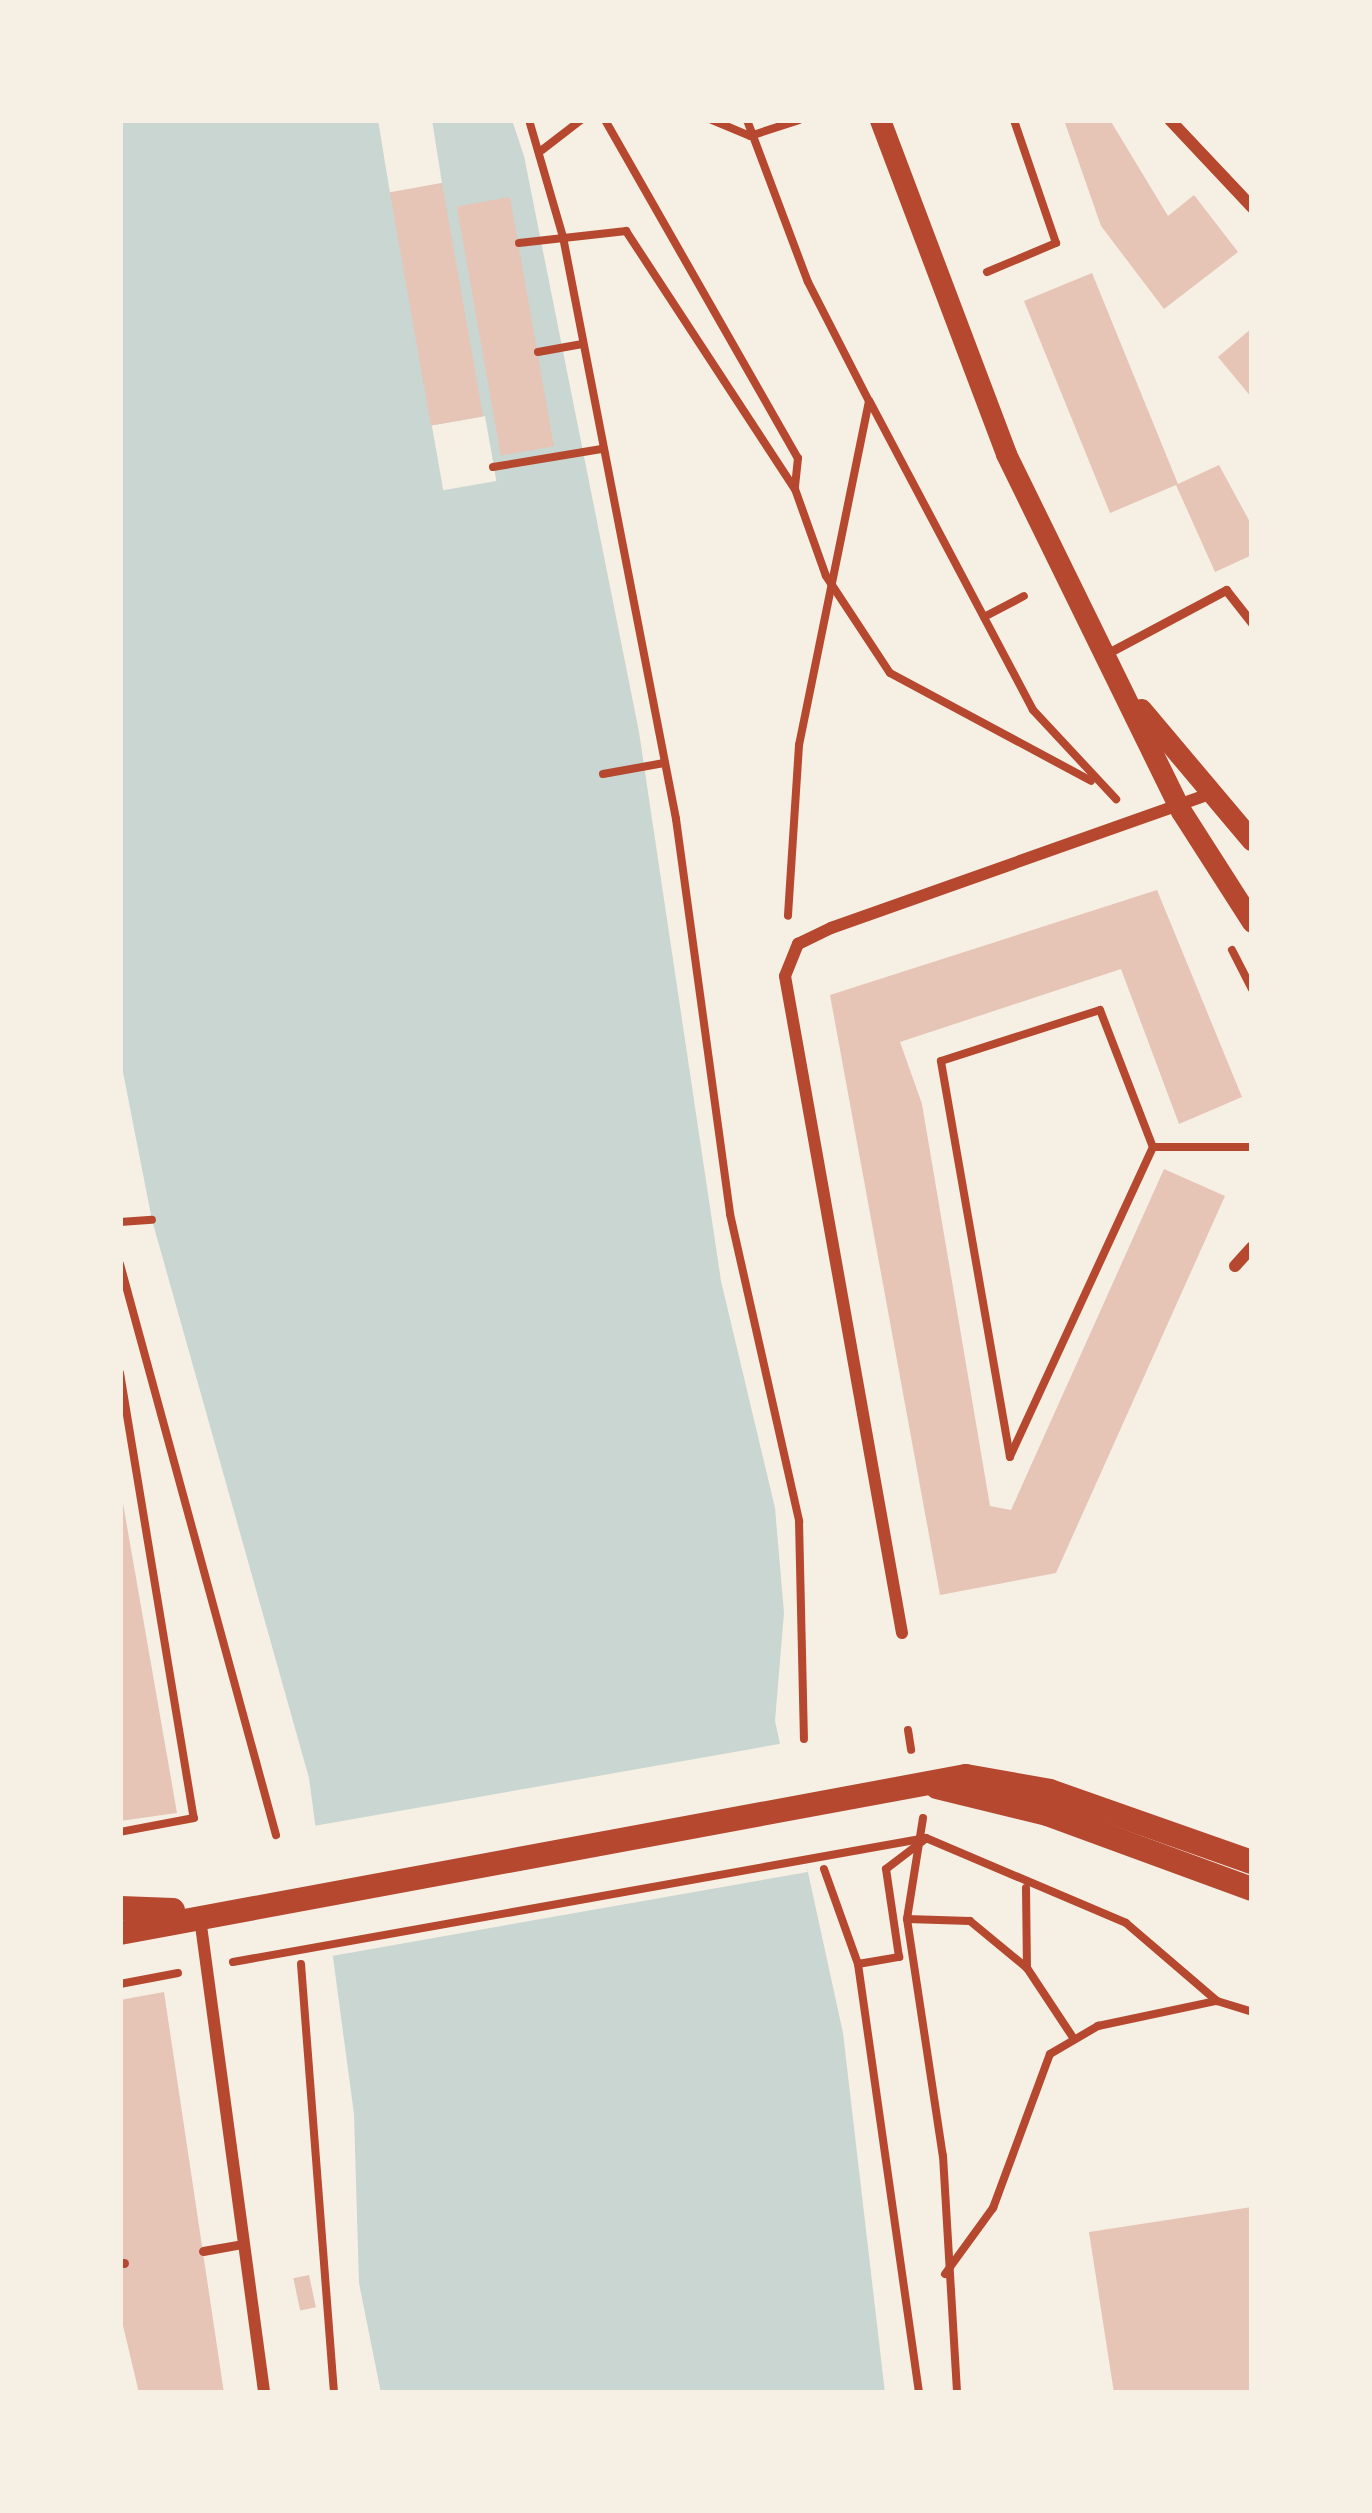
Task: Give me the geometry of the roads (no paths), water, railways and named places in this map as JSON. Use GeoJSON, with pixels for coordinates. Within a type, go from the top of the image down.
{"type":"FeatureCollection","features":[{"type":"Feature","properties":{"kind":"main road"},"geometry":{"type":"LineString","coordinates":[[120,1933],[199,1911],[966,1776],[1050,1791],[1252,1862]]}},
{"type":"Feature","properties":{"kind":"main road"},"geometry":{"type":"LineString","coordinates":[[917,1782],[1047,1814],[1252,1889]]}},
{"type":"Feature","properties":{"kind":"main road"},"geometry":{"type":"LineString","coordinates":[[120,1909],[199,1911]]}},
{"type":"Feature","properties":{"kind":"street"},"geometry":{"type":"LineString","coordinates":[[880,120],[1006,454],[1134,703],[1181,811],[1252,922]]}},
{"type":"Feature","properties":{"kind":"street"},"geometry":{"type":"LineString","coordinates":[[1170,120],[1252,207]]}},
{"type":"Feature","properties":{"kind":"street"},"geometry":{"type":"LineString","coordinates":[[1134,703],[1218,790],[1252,841]]}},
{"type":"Feature","properties":{"kind":"street"},"geometry":{"type":"LineString","coordinates":[[902,1633],[785,976],[798,944],[1181,811],[1218,790]]}},
{"type":"Feature","properties":{"kind":"street"},"geometry":{"type":"LineString","coordinates":[[1235,1266],[1252,1247]]}},
{"type":"Feature","properties":{"kind":"street"},"geometry":{"type":"LineString","coordinates":[[199,1911],[237,2246],[264,2393]]}},
{"type":"Feature","properties":{"kind":"lane"},"geometry":{"type":"LineString","coordinates":[[1108,653],[1226,590],[1252,622]]}},
{"type":"Feature","properties":{"kind":"lane"},"geometry":{"type":"LineString","coordinates":[[203,2251],[237,2246]]}}]}
